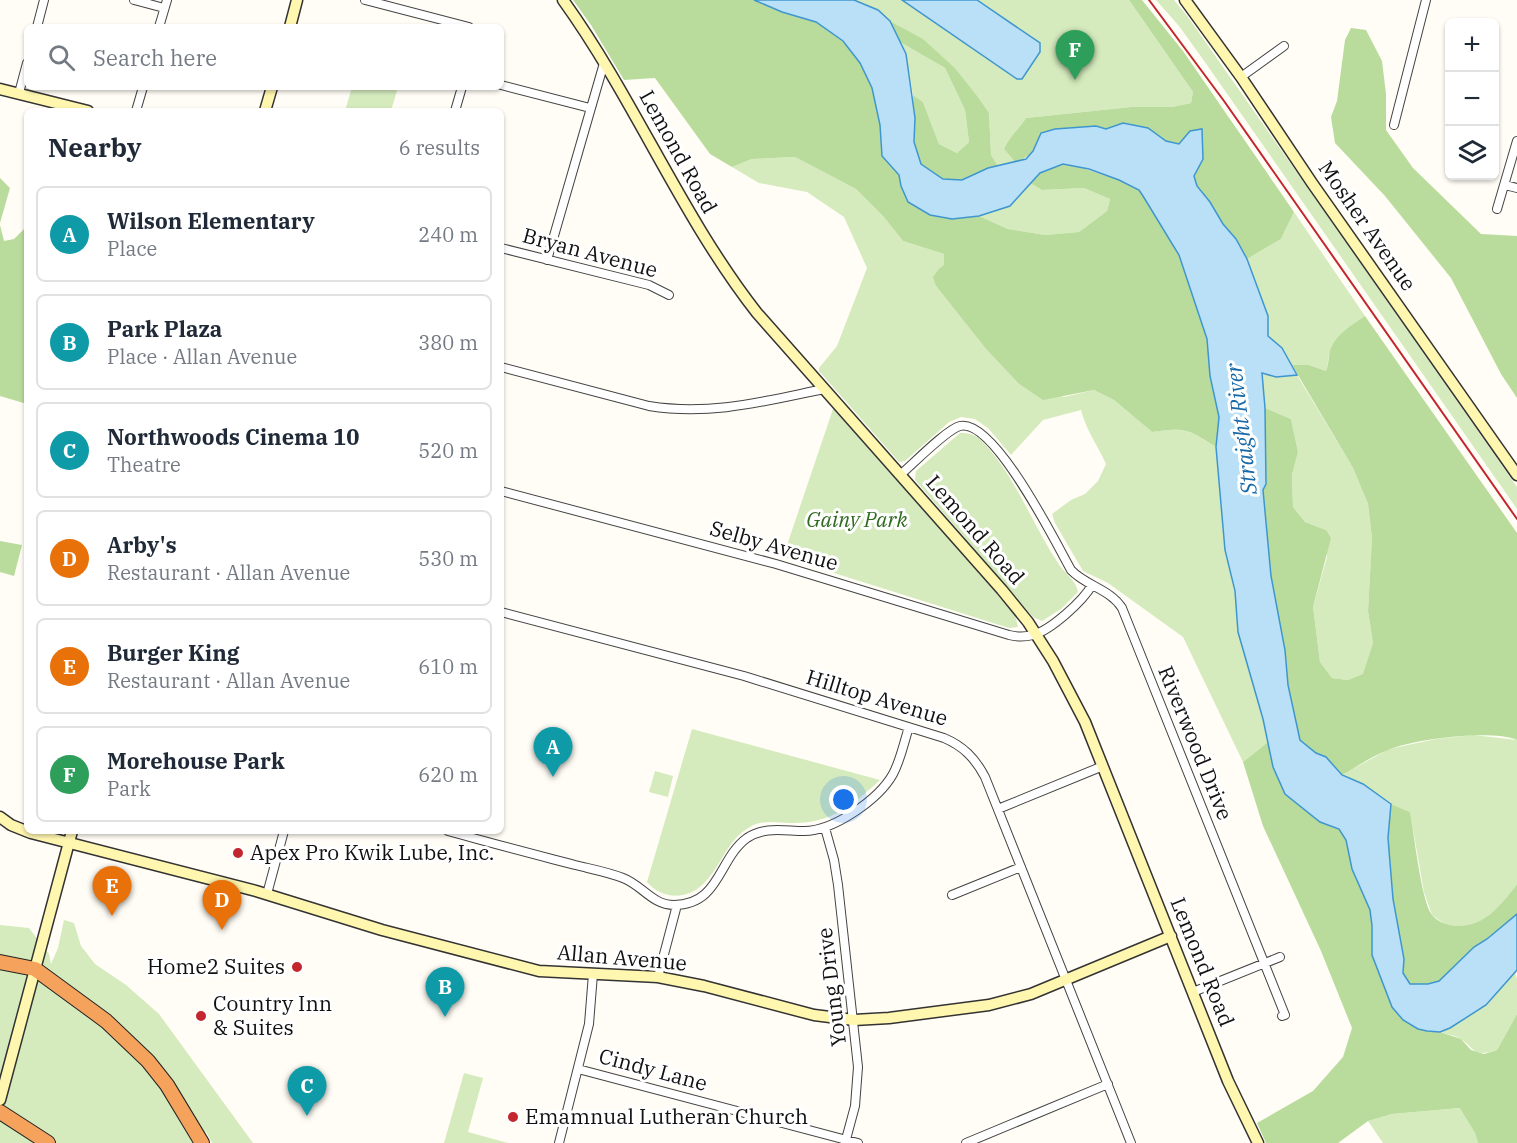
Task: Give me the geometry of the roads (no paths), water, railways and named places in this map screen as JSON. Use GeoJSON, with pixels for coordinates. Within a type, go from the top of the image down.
{"type":"FeatureCollection","features":[{"type":"Feature","properties":{"kind":"highway"},"geometry":{"type":"LineString","coordinates":[[0,962],[35,969],[106,1021],[148,1061],[167,1085],[202,1143]]}},
{"type":"Feature","properties":{"kind":"highway"},"geometry":{"type":"LineString","coordinates":[[0,1112],[48,1143]]}},
{"type":"Feature","properties":{"kind":"street"},"geometry":{"type":"LineString","coordinates":[[38,24],[44,0]]}},
{"type":"Feature","properties":{"kind":"street"},"geometry":{"type":"LineString","coordinates":[[134,0],[165,4],[160,24]]}},
{"type":"Feature","properties":{"kind":"street"},"geometry":{"type":"LineString","coordinates":[[291,24],[297,0]]}},
{"type":"Feature","properties":{"kind":"street"},"geometry":{"type":"LineString","coordinates":[[365,0],[457,24]]}},
{"type":"Feature","properties":{"kind":"street","name":"Lemond Road"},"geometry":{"type":"LineString","coordinates":[[564,0],[604,63],[711,250],[758,314],[1002,590],[1036,634],[1070,691],[1103,766],[1228,1081],[1258,1143]]}},
{"type":"Feature","properties":{"kind":"street","name":"Mosher Avenue"},"geometry":{"type":"LineString","coordinates":[[1185,0],[1517,475]]}},
{"type":"Feature","properties":{"kind":"street"},"geometry":{"type":"LineString","coordinates":[[1394,125],[1426,0]]}},
{"type":"Feature","properties":{"kind":"street"},"geometry":{"type":"LineString","coordinates":[[1241,77],[1284,46]]}},
{"type":"Feature","properties":{"kind":"street"},"geometry":{"type":"LineString","coordinates":[[547,260],[604,63]]}},
{"type":"Feature","properties":{"kind":"street"},"geometry":{"type":"LineString","coordinates":[[19,93],[24,74]]}},
{"type":"Feature","properties":{"kind":"street"},"geometry":{"type":"LineString","coordinates":[[504,86],[590,108]]}},
{"type":"Feature","properties":{"kind":"street"},"geometry":{"type":"LineString","coordinates":[[0,89],[76,108]]}},
{"type":"Feature","properties":{"kind":"street"},"geometry":{"type":"LineString","coordinates":[[137,108],[142,90]]}},
{"type":"Feature","properties":{"kind":"street"},"geometry":{"type":"LineString","coordinates":[[267,108],[271,90]]}},
{"type":"Feature","properties":{"kind":"street"},"geometry":{"type":"LineString","coordinates":[[456,108],[461,90]]}},
{"type":"Feature","properties":{"kind":"street"},"geometry":{"type":"LineString","coordinates":[[1497,209],[1517,141]]}},
{"type":"Feature","properties":{"kind":"street"},"geometry":{"type":"LineString","coordinates":[[1505,185],[1517,188]]}},
{"type":"Feature","properties":{"kind":"street","name":"Bryan Avenue"},"geometry":{"type":"LineString","coordinates":[[504,249],[649,285],[669,295]]}},
{"type":"Feature","properties":{"kind":"street"},"geometry":{"type":"LineString","coordinates":[[504,368],[672,410],[734,408],[824,389]]}},
{"type":"Feature","properties":{"kind":"street","name":"Riverwood Drive"},"geometry":{"type":"LineString","coordinates":[[900,475],[953,429],[967,425],[978,430],[1018,476],[1071,570],[1077,576],[1111,595],[1122,608],[1285,1015],[1282,1016]]}},
{"type":"Feature","properties":{"kind":"street","name":"Selby Avenue"},"geometry":{"type":"LineString","coordinates":[[504,492],[776,564],[1009,635],[1024,637],[1036,634]]}},
{"type":"Feature","properties":{"kind":"street"},"geometry":{"type":"LineString","coordinates":[[1036,634],[1073,609],[1092,585]]}},
{"type":"Feature","properties":{"kind":"street","name":"Hilltop Avenue"},"geometry":{"type":"LineString","coordinates":[[504,613],[744,676],[953,742],[971,756],[985,777],[1131,1143]]}},
{"type":"Feature","properties":{"kind":"street"},"geometry":{"type":"LineString","coordinates":[[459,834],[622,878],[658,902],[677,905],[694,901],[711,889],[732,854],[750,836],[768,830],[806,831],[825,828],[847,817],[885,785],[898,763],[909,727]]}},
{"type":"Feature","properties":{"kind":"street"},"geometry":{"type":"LineString","coordinates":[[998,809],[1103,766]]}},
{"type":"Feature","properties":{"kind":"street","name":"Allan Avenue"},"geometry":{"type":"LineString","coordinates":[[0,817],[24,830]]}},
{"type":"Feature","properties":{"kind":"street","name":"Young Drive"},"geometry":{"type":"LineString","coordinates":[[825,828],[838,885],[857,1051],[857,1086],[846,1142]]}},
{"type":"Feature","properties":{"kind":"street","name":"Allan Avenue"},"geometry":{"type":"LineString","coordinates":[[38,834],[267,894],[382,930],[539,971],[658,977],[704,986],[814,1015],[854,1020],[889,1018],[988,1005],[1030,994],[1171,936]]}},
{"type":"Feature","properties":{"kind":"street"},"geometry":{"type":"LineString","coordinates":[[0,1100],[71,834]]}},
{"type":"Feature","properties":{"kind":"street"},"geometry":{"type":"LineString","coordinates":[[267,894],[283,834]]}},
{"type":"Feature","properties":{"kind":"street"},"geometry":{"type":"LineString","coordinates":[[952,894],[1021,867]]}},
{"type":"Feature","properties":{"kind":"street"},"geometry":{"type":"LineString","coordinates":[[658,977],[677,905]]}},
{"type":"Feature","properties":{"kind":"street"},"geometry":{"type":"LineString","coordinates":[[1193,992],[1280,957]]}},
{"type":"Feature","properties":{"kind":"street"},"geometry":{"type":"LineString","coordinates":[[559,1143],[589,1024],[593,974]]}},
{"type":"Feature","properties":{"kind":"street","name":"Cindy Lane"},"geometry":{"type":"LineString","coordinates":[[578,1069],[846,1142],[858,1143]]}},
{"type":"Feature","properties":{"kind":"street"},"geometry":{"type":"LineString","coordinates":[[966,1143],[1108,1084]]}},
{"type":"Feature","properties":{"kind":"water","name":"Straight River"},"geometry":{"type":"Polygon","coordinates":[[[754,0],[854,0],[878,10],[890,21],[906,54],[915,118],[914,142],[921,164],[943,179],[962,180],[988,168],[1026,159],[1033,151],[1041,133],[1055,129],[1096,126],[1106,129],[1123,123],[1148,128],[1166,141],[1179,144],[1190,131],[1202,129],[1203,159],[1194,176],[1197,186],[1236,239],[1247,259],[1268,316],[1268,336],[1282,348],[1297,375],[1276,377],[1262,373],[1266,484],[1263,490],[1271,576],[1285,650],[1288,685],[1300,740],[1316,753],[1326,757],[1342,775],[1363,784],[1391,804],[1388,838],[1393,899],[1404,959],[1403,973],[1410,984],[1428,984],[1439,981],[1474,947],[1517,914],[1517,970],[1486,1005],[1440,1032],[1418,1029],[1403,1020],[1392,1007],[1372,955],[1370,910],[1352,869],[1346,840],[1339,829],[1320,822],[1285,794],[1273,767],[1263,719],[1238,632],[1235,591],[1225,550],[1216,447],[1219,417],[1210,376],[1207,339],[1179,255],[1139,190],[1089,169],[1063,164],[1040,173],[1010,206],[979,216],[952,219],[930,215],[908,202],[899,175],[882,156],[880,125],[872,88],[860,63],[843,41],[816,22],[782,12],[754,0]]]}},
{"type":"Feature","properties":{"kind":"water"},"geometry":{"type":"Polygon","coordinates":[[[902,0],[977,0],[1040,43],[1040,52],[1022,79],[1017,79],[902,0]]]}},
{"type":"Feature","properties":{"kind":"railway"},"geometry":{"type":"LineString","coordinates":[[1149,0],[1224,101],[1517,519]]}},
{"type":"Feature","properties":{"kind":"place","name":"Morehouse Park"},"geometry":{"type":"Point","coordinates":[1075,80]}},
{"type":"Feature","properties":{"kind":"place","name":"Wilson Elementary"},"geometry":{"type":"Point","coordinates":[553,777]}},
{"type":"Feature","properties":{"kind":"place","name":"Apex Pro Kwik Lube, Inc."},"geometry":{"type":"Point","coordinates":[238,853]}},
{"type":"Feature","properties":{"kind":"place","name":"Burger King"},"geometry":{"type":"Point","coordinates":[112,916]}},
{"type":"Feature","properties":{"kind":"place","name":"Arby's"},"geometry":{"type":"Point","coordinates":[222,930]}},
{"type":"Feature","properties":{"kind":"place","name":"Home2 Suites"},"geometry":{"type":"Point","coordinates":[297,967]}},
{"type":"Feature","properties":{"kind":"place","name":"Country Inn & Suites"},"geometry":{"type":"Point","coordinates":[201,1016]}},
{"type":"Feature","properties":{"kind":"place","name":"Park Plaza"},"geometry":{"type":"Point","coordinates":[445,1017]}},
{"type":"Feature","properties":{"kind":"place","name":"Northwoods Cinema 10"},"geometry":{"type":"Point","coordinates":[307,1116]}},
{"type":"Feature","properties":{"kind":"place","name":"Emamnual Lutheran Church"},"geometry":{"type":"Point","coordinates":[513,1117]}},
{"type":"Feature","properties":{"kind":"park label","name":"Gainy Park"},"geometry":{"type":"Point","coordinates":[857,520]}}]}
